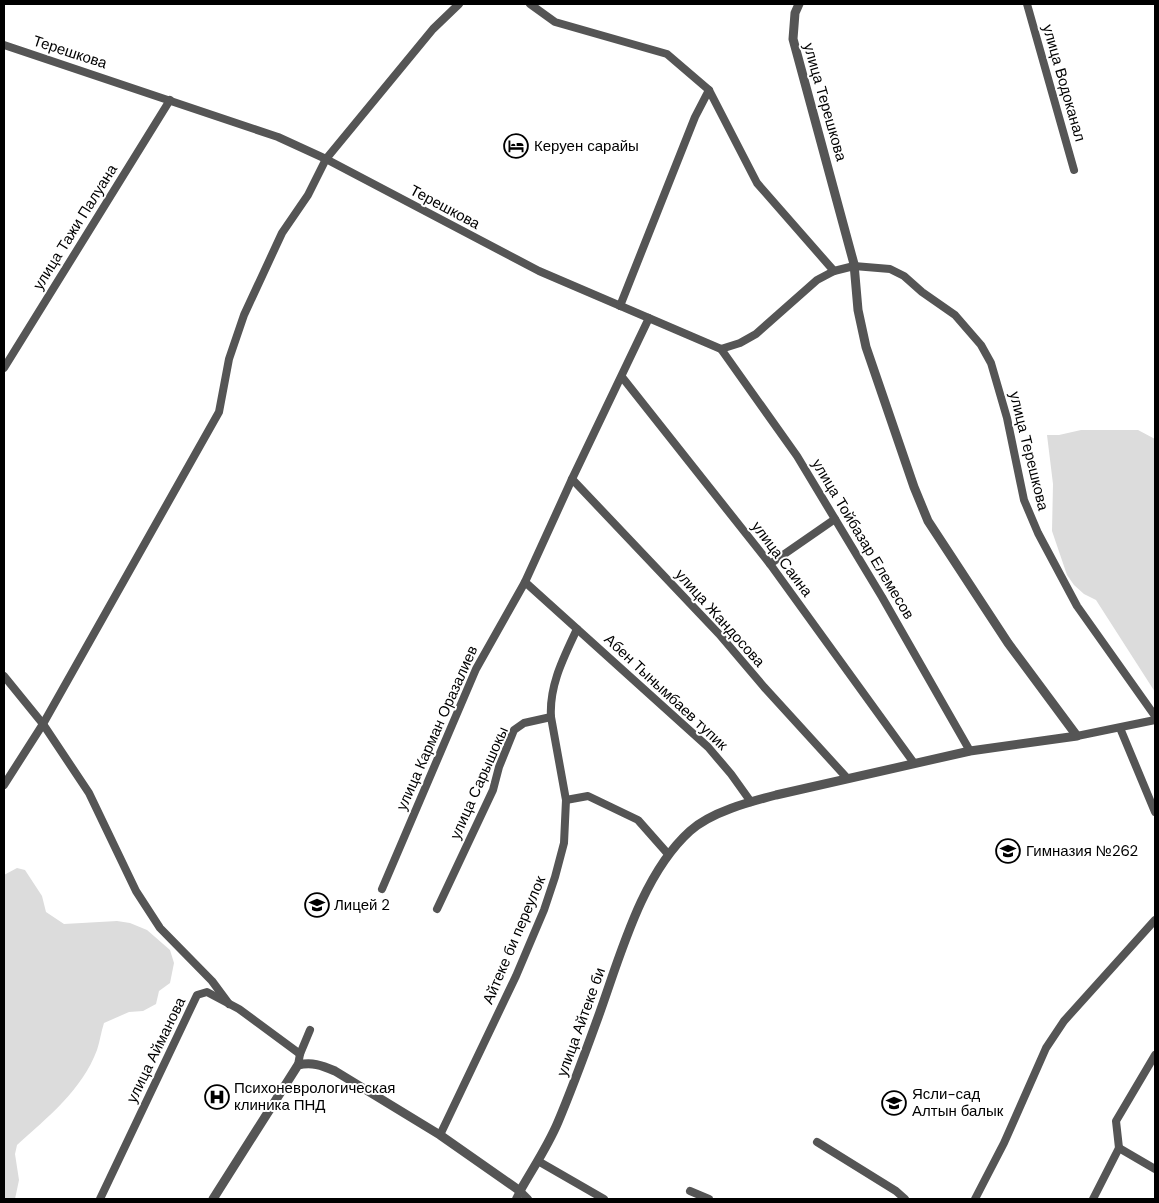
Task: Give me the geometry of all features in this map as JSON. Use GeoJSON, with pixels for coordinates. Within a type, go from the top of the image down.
{"type":"FeatureCollection","features":[{"type":"Feature","properties":{"kind":"street"},"geometry":{"type":"LineString","coordinates":[[4,785],[42,724],[219,412],[229,359],[244,315],[282,233],[308,195],[326,159],[433,29],[459,4]]}},
{"type":"Feature","properties":{"kind":"street"},"geometry":{"type":"LineString","coordinates":[[530,4],[555,22],[667,54],[709,90],[758,183],[834,271]]}},
{"type":"Feature","properties":{"kind":"street","name":"улица Терешкова"},"geometry":{"type":"LineString","coordinates":[[799,4],[795,13],[793,39],[825,152],[854,266],[858,310],[866,347],[914,487],[928,521],[1008,643],[1077,736]]}},
{"type":"Feature","properties":{"kind":"street","name":"улица Водоканал"},"geometry":{"type":"LineString","coordinates":[[1027,4],[1074,170]]}},
{"type":"Feature","properties":{"kind":"street","name":"Терешкова"},"geometry":{"type":"LineString","coordinates":[[4,45],[278,137],[326,159],[539,271],[721,349]]}},
{"type":"Feature","properties":{"kind":"street"},"geometry":{"type":"LineString","coordinates":[[620,306],[695,117],[709,90]]}},
{"type":"Feature","properties":{"kind":"street","name":"улица Тажи Палуана"},"geometry":{"type":"LineString","coordinates":[[4,368],[170,100]]}},
{"type":"Feature","properties":{"kind":"street"},"geometry":{"type":"LineString","coordinates":[[721,349],[740,343],[756,334],[817,280],[834,271],[854,266]]}},
{"type":"Feature","properties":{"kind":"street","name":"улица Терешкова"},"geometry":{"type":"LineString","coordinates":[[854,266],[890,269],[904,276],[955,316],[980,345],[991,363],[1007,418],[1024,500],[1038,534],[1077,606],[1155,716]]}},
{"type":"Feature","properties":{"kind":"street","name":"улица Карман Оразалиев"},"geometry":{"type":"LineString","coordinates":[[382,889],[476,669],[524,582],[649,318]]}},
{"type":"Feature","properties":{"kind":"street","name":"улица Тойбазар Елемесов"},"geometry":{"type":"LineString","coordinates":[[721,349],[797,456],[882,597],[970,751]]}},
{"type":"Feature","properties":{"kind":"street","name":"улица Саина"},"geometry":{"type":"LineString","coordinates":[[622,377],[770,564],[914,763]]}},
{"type":"Feature","properties":{"kind":"street","name":"улица Жандосова"},"geometry":{"type":"LineString","coordinates":[[572,479],[719,634],[846,778]]}},
{"type":"Feature","properties":{"kind":"street"},"geometry":{"type":"LineString","coordinates":[[770,564],[835,519]]}},
{"type":"Feature","properties":{"kind":"street","name":"Абен Тынымбаев тупик"},"geometry":{"type":"LineString","coordinates":[[524,582],[708,747],[751,802]]}},
{"type":"Feature","properties":{"kind":"street","name":"Айтеке би переулок"},"geometry":{"type":"LineString","coordinates":[[440,1135],[516,976],[544,910],[555,877],[564,843],[566,800],[551,717],[552,692],[577,629]]}},
{"type":"Feature","properties":{"kind":"street"},"geometry":{"type":"LineString","coordinates":[[4,676],[42,724],[88,793],[136,891],[160,928],[212,981],[229,1004]]}},
{"type":"Feature","properties":{"kind":"street","name":"улица Сарышокы"},"geometry":{"type":"LineString","coordinates":[[437,909],[493,790],[499,767],[514,730],[524,723],[551,717]]}},
{"type":"Feature","properties":{"kind":"street"},"geometry":{"type":"LineString","coordinates":[[1077,736],[1155,720]]}},
{"type":"Feature","properties":{"kind":"street"},"geometry":{"type":"LineString","coordinates":[[1120,728],[1155,812]]}},
{"type":"Feature","properties":{"kind":"street","name":"улица Айтеке би"},"geometry":{"type":"LineString","coordinates":[[518,1195],[558,1122],[638,907],[668,854],[691,830],[710,818],[751,802],[846,778],[970,751],[1077,736]]}},
{"type":"Feature","properties":{"kind":"street"},"geometry":{"type":"LineString","coordinates":[[566,800],[588,796],[638,820],[668,854]]}},
{"type":"Feature","properties":{"kind":"street"},"geometry":{"type":"LineString","coordinates":[[975,1199],[1007,1135],[1046,1048],[1064,1021],[1155,920]]}},
{"type":"Feature","properties":{"kind":"street","name":"улица Айманова"},"geometry":{"type":"LineString","coordinates":[[100,1199],[197,995],[207,992],[239,1009],[300,1054]]}},
{"type":"Feature","properties":{"kind":"street"},"geometry":{"type":"LineString","coordinates":[[213,1199],[298,1065],[300,1054],[310,1030]]}},
{"type":"Feature","properties":{"kind":"street"},"geometry":{"type":"LineString","coordinates":[[1093,1199],[1119,1148],[1116,1121],[1155,1055]]}},
{"type":"Feature","properties":{"kind":"street"},"geometry":{"type":"LineString","coordinates":[[298,1065],[320,1064],[335,1071],[440,1135],[518,1195],[528,1199]]}},
{"type":"Feature","properties":{"kind":"street"},"geometry":{"type":"LineString","coordinates":[[817,1142],[880,1181],[905,1199]]}},
{"type":"Feature","properties":{"kind":"street"},"geometry":{"type":"LineString","coordinates":[[1119,1148],[1155,1168]]}},
{"type":"Feature","properties":{"kind":"street"},"geometry":{"type":"LineString","coordinates":[[538,1161],[604,1199]]}},
{"type":"Feature","properties":{"kind":"street"},"geometry":{"type":"LineString","coordinates":[[690,1191],[709,1199]]}},
{"type":"Feature","properties":{"kind":"shaded area"},"geometry":{"type":"Polygon","coordinates":[[[1081,430],[1138,430],[1155,439],[1155,692],[1096,600],[1084,594],[1067,575],[1052,531],[1053,484],[1047,435],[1059,435],[1081,430]]]}},
{"type":"Feature","properties":{"kind":"shaded area"},"geometry":{"type":"Polygon","coordinates":[[[17,868],[25,870],[42,896],[46,912],[64,924],[117,921],[130,923],[147,930],[170,950],[174,963],[170,983],[159,991],[156,1004],[143,1011],[129,1012],[104,1023],[97,1050],[83,1078],[63,1102],[17,1145],[15,1154],[19,1180],[15,1199],[4,1199],[4,875],[17,868]]]}},
{"type":"Feature","properties":{"kind":"place","name":"Керуен сарайы"},"geometry":{"type":"Point","coordinates":[516,146]}},
{"type":"Feature","properties":{"kind":"place","name":"Гимназия №262"},"geometry":{"type":"Point","coordinates":[1008,851]}},
{"type":"Feature","properties":{"kind":"place","name":"Лицей 2"},"geometry":{"type":"Point","coordinates":[317,905]}},
{"type":"Feature","properties":{"kind":"place","name":"Психоневрологическая клиника ПНД"},"geometry":{"type":"Point","coordinates":[217,1097]}},
{"type":"Feature","properties":{"kind":"place","name":"Ясли-сад Алтын балык"},"geometry":{"type":"Point","coordinates":[894,1103]}}]}
